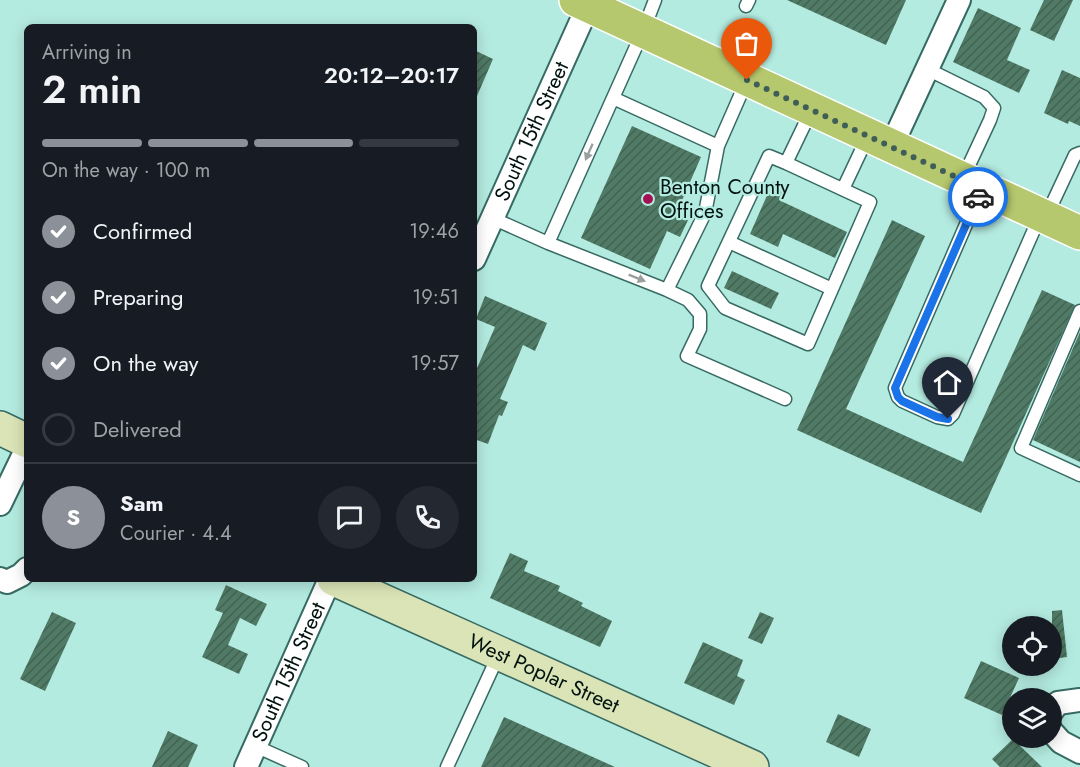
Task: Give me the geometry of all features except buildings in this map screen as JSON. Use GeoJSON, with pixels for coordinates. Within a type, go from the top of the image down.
{"type":"FeatureCollection","features":[{"type":"Feature","properties":{"kind":"main road"},"geometry":{"type":"LineString","coordinates":[[582,3],[1080,233]]}},
{"type":"Feature","properties":{"kind":"street"},"geometry":{"type":"LineString","coordinates":[[879,142],[927,69],[959,0]]}},
{"type":"Feature","properties":{"kind":"street","name":"South 15th Street"},"geometry":{"type":"LineString","coordinates":[[477,252],[582,3]]}},
{"type":"Feature","properties":{"kind":"street"},"geometry":{"type":"LineString","coordinates":[[0,428],[24,440]]}},
{"type":"Feature","properties":{"kind":"street"},"geometry":{"type":"LineString","coordinates":[[0,504],[24,454]]}},
{"type":"Feature","properties":{"kind":"street"},"geometry":{"type":"LineString","coordinates":[[0,579],[7,582],[24,572]]}},
{"type":"Feature","properties":{"kind":"street","name":"South 15th Street"},"geometry":{"type":"LineString","coordinates":[[246,767],[331,582]]}},
{"type":"Feature","properties":{"kind":"street","name":"West Poplar Street"},"geometry":{"type":"LineString","coordinates":[[339,582],[752,767]]}},
{"type":"Feature","properties":{"kind":"street"},"geometry":{"type":"LineString","coordinates":[[1062,702],[1080,700]]}},
{"type":"Feature","properties":{"kind":"street"},"geometry":{"type":"LineString","coordinates":[[1062,743],[1080,752]]}},
{"type":"Feature","properties":{"kind":"lane"},"geometry":{"type":"LineString","coordinates":[[549,243],[655,0]]}},
{"type":"Feature","properties":{"kind":"lane"},"geometry":{"type":"LineString","coordinates":[[927,69],[984,97],[994,108],[972,184],[895,388],[902,401],[937,417],[948,419],[953,414],[1043,216],[1075,155],[1080,153]]}},
{"type":"Feature","properties":{"kind":"lane"},"geometry":{"type":"LineString","coordinates":[[667,290],[705,213],[718,146],[747,80]]}},
{"type":"Feature","properties":{"kind":"lane"},"geometry":{"type":"LineString","coordinates":[[613,98],[718,146]]}},
{"type":"Feature","properties":{"kind":"lane"},"geometry":{"type":"LineString","coordinates":[[786,162],[811,110]]}},
{"type":"Feature","properties":{"kind":"lane"},"geometry":{"type":"LineString","coordinates":[[843,189],[879,142]]}},
{"type":"Feature","properties":{"kind":"lane"},"geometry":{"type":"LineString","coordinates":[[769,156],[843,189],[870,202],[808,344],[725,308],[708,286],[769,156]]}},
{"type":"Feature","properties":{"kind":"lane"},"geometry":{"type":"LineString","coordinates":[[492,218],[688,300],[700,314],[700,329],[687,356],[785,399]]}},
{"type":"Feature","properties":{"kind":"lane"},"geometry":{"type":"LineString","coordinates":[[729,242],[832,289]]}},
{"type":"Feature","properties":{"kind":"lane"},"geometry":{"type":"LineString","coordinates":[[1080,311],[1021,448],[1080,475]]}},
{"type":"Feature","properties":{"kind":"lane"},"geometry":{"type":"LineString","coordinates":[[447,767],[499,653]]}},
{"type":"Feature","properties":{"kind":"lane"},"geometry":{"type":"LineString","coordinates":[[255,746],[302,767]]}},
{"type":"Feature","properties":{"kind":"way so far"},"geometry":{"type":"LineString","coordinates":[[747,80],[982,189],[978,197]]}},
{"type":"Feature","properties":{"kind":"place","name":"Benton County Offices"},"geometry":{"type":"Point","coordinates":[648,199]}},
{"type":"Feature","properties":{"kind":"route"},"geometry":{"type":"LineString","coordinates":[[948,419],[937,417],[902,401],[895,388],[978,197]]}}]}
